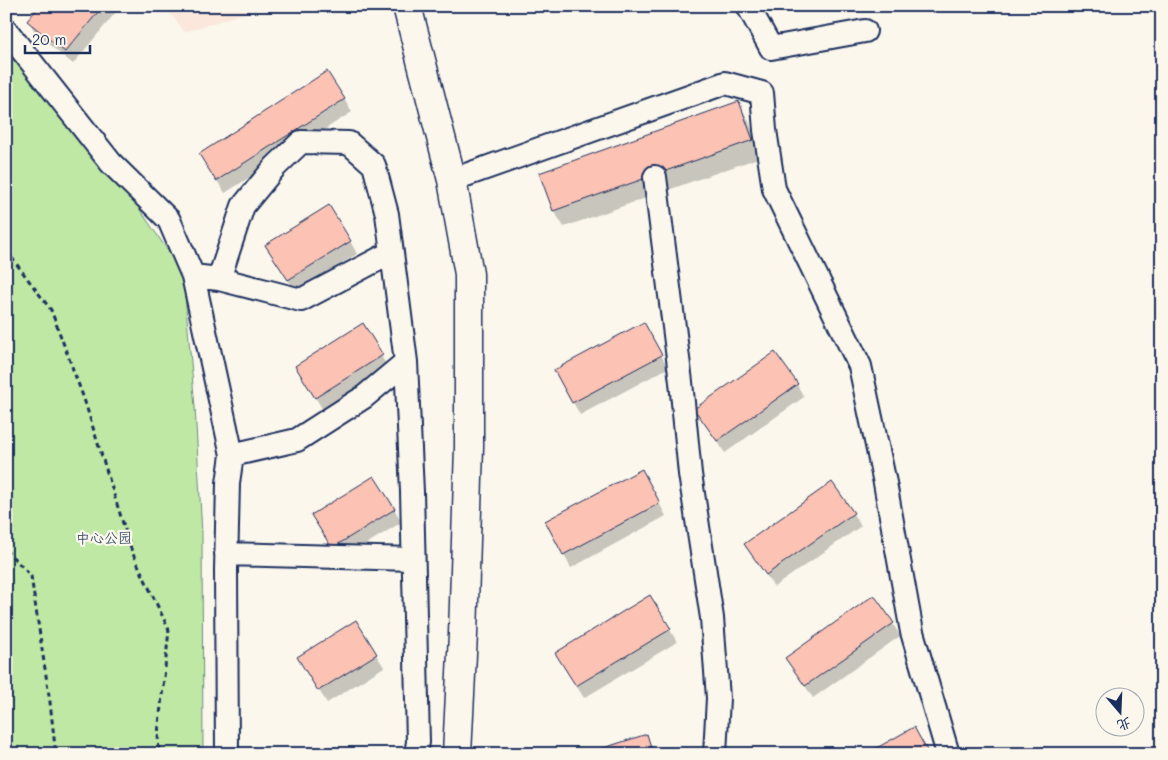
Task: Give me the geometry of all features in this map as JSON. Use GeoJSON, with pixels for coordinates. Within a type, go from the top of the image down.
{"type":"FeatureCollection","features":[{"type":"Feature","properties":{"kind":"main road"},"geometry":{"type":"LineString","coordinates":[[408,6],[452,180],[469,274],[469,447],[457,754]]}},
{"type":"Feature","properties":{"kind":"street"},"geometry":{"type":"LineString","coordinates":[[748,6],[771,48],[865,31]]}},
{"type":"Feature","properties":{"kind":"street"},"geometry":{"type":"LineString","coordinates":[[6,30],[111,164],[169,220],[193,276],[232,454],[228,483],[226,554],[227,754]]}},
{"type":"Feature","properties":{"kind":"street"},"geometry":{"type":"LineString","coordinates":[[452,180],[725,83],[762,93],[774,189],[860,366],[912,632],[948,754]]}},
{"type":"Feature","properties":{"kind":"street"},"geometry":{"type":"LineString","coordinates":[[218,279],[242,206],[275,167],[301,142],[349,143],[374,165],[387,214],[406,362],[418,742],[416,754]]}},
{"type":"Feature","properties":{"kind":"street"},"geometry":{"type":"LineString","coordinates":[[655,177],[681,382],[690,474],[712,618],[718,698],[715,754]]}},
{"type":"Feature","properties":{"kind":"street"},"geometry":{"type":"LineString","coordinates":[[193,276],[218,279],[301,300],[392,252]]}},
{"type":"Feature","properties":{"kind":"street"},"geometry":{"type":"LineString","coordinates":[[232,454],[298,440],[364,397],[406,362]]}},
{"type":"Feature","properties":{"kind":"street"},"geometry":{"type":"LineString","coordinates":[[226,554],[413,559]]}},
{"type":"Feature","properties":{"kind":"path"},"geometry":{"type":"LineString","coordinates":[[6,250],[51,310],[84,399],[132,552],[169,630],[158,734],[159,754]]}},
{"type":"Feature","properties":{"kind":"path"},"geometry":{"type":"LineString","coordinates":[[6,550],[31,576],[50,702],[54,747],[52,754]]}},
{"type":"Feature","properties":{"kind":"shaded area"},"geometry":{"type":"Polygon","coordinates":[[[164,6],[266,6],[185,32],[164,6]]]}},
{"type":"Feature","properties":{"kind":"green space","name":"中心公园"},"geometry":{"type":"Polygon","coordinates":[[[6,53],[83,126],[183,273],[195,407],[202,534],[203,754],[6,754],[6,53]]]}},
{"type":"Feature","properties":{"kind":"building"},"geometry":{"type":"Polygon","coordinates":[[[39,6],[103,6],[65,52],[27,21],[39,6]]]}},
{"type":"Feature","properties":{"kind":"building"},"geometry":{"type":"Polygon","coordinates":[[[327,71],[345,99],[216,181],[199,154],[327,71]]]}},
{"type":"Feature","properties":{"kind":"building"},"geometry":{"type":"Polygon","coordinates":[[[739,101],[753,140],[553,211],[539,173],[739,101]]]}},
{"type":"Feature","properties":{"kind":"building"},"geometry":{"type":"Polygon","coordinates":[[[329,205],[351,241],[288,280],[265,245],[329,205]]]}},
{"type":"Feature","properties":{"kind":"building"},"geometry":{"type":"Polygon","coordinates":[[[644,322],[662,355],[572,403],[554,370],[644,322]]]}},
{"type":"Feature","properties":{"kind":"building"},"geometry":{"type":"Polygon","coordinates":[[[363,323],[383,355],[315,398],[295,366],[363,323]]]}},
{"type":"Feature","properties":{"kind":"building"},"geometry":{"type":"Polygon","coordinates":[[[775,352],[798,384],[717,441],[694,409],[775,352]]]}},
{"type":"Feature","properties":{"kind":"building"},"geometry":{"type":"Polygon","coordinates":[[[642,469],[660,503],[563,555],[545,521],[642,469]]]}},
{"type":"Feature","properties":{"kind":"building"},"geometry":{"type":"Polygon","coordinates":[[[374,476],[395,509],[332,548],[311,515],[374,476]]]}},
{"type":"Feature","properties":{"kind":"building"},"geometry":{"type":"Polygon","coordinates":[[[832,482],[854,513],[766,575],[744,544],[832,482]]]}},
{"type":"Feature","properties":{"kind":"building"},"geometry":{"type":"Polygon","coordinates":[[[650,595],[671,629],[576,686],[555,653],[650,595]]]}},
{"type":"Feature","properties":{"kind":"building"},"geometry":{"type":"Polygon","coordinates":[[[874,595],[894,623],[805,686],[785,658],[874,595]]]}},
{"type":"Feature","properties":{"kind":"building"},"geometry":{"type":"Polygon","coordinates":[[[356,620],[377,654],[318,691],[297,657],[356,620]]]}},
{"type":"Feature","properties":{"kind":"building"},"geometry":{"type":"Polygon","coordinates":[[[914,727],[929,754],[866,754],[914,727]]]}},
{"type":"Feature","properties":{"kind":"building"},"geometry":{"type":"Polygon","coordinates":[[[647,734],[653,754],[585,754],[647,734]]]}}]}
